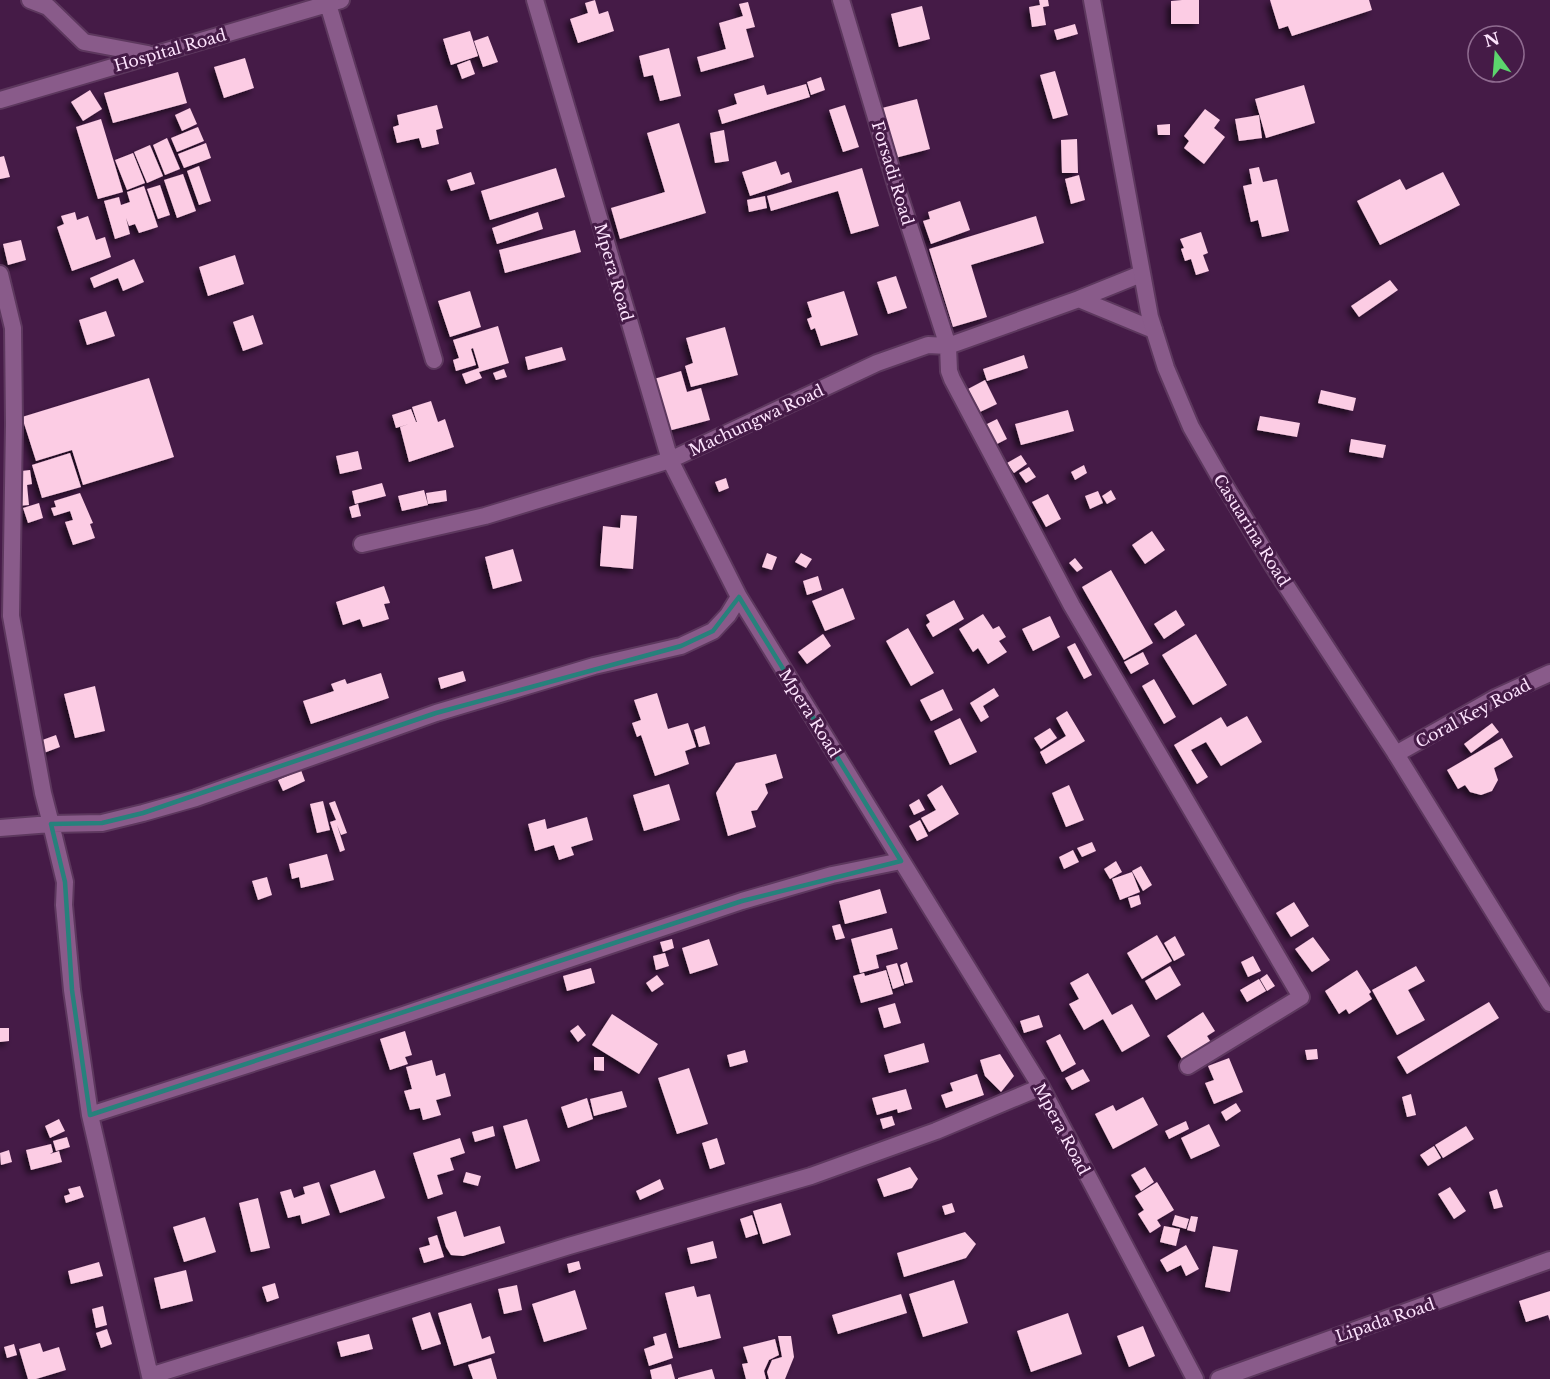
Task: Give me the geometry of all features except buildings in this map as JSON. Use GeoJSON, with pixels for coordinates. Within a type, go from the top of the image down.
{"type":"FeatureCollection","features":[{"type":"Feature","properties":{"kind":"street"},"geometry":{"type":"LineString","coordinates":[[30,0],[48,8],[84,42],[153,55]]}},
{"type":"Feature","properties":{"kind":"street","name":"Mpera Road"},"geometry":{"type":"LineString","coordinates":[[535,0],[670,460],[739,597],[1041,1087],[1195,1379]]}},
{"type":"Feature","properties":{"kind":"street","name":"Forsadi Road"},"geometry":{"type":"LineString","coordinates":[[841,0],[896,185],[948,346],[949,371],[952,379],[1072,606],[1301,997],[1188,1066]]}},
{"type":"Feature","properties":{"kind":"street","name":"Casuarina Road"},"geometry":{"type":"LineString","coordinates":[[1092,0],[1141,274],[1154,330],[1166,368],[1191,427],[1274,567],[1396,754],[1550,1003]]}},
{"type":"Feature","properties":{"kind":"street"},"geometry":{"type":"LineString","coordinates":[[335,2],[434,360]]}},
{"type":"Feature","properties":{"kind":"street","name":"Hospital Road"},"geometry":{"type":"LineString","coordinates":[[0,100],[335,2]]}},
{"type":"Feature","properties":{"kind":"street"},"geometry":{"type":"LineString","coordinates":[[0,274],[13,328],[11,616],[51,824],[65,882],[64,905],[72,990],[90,1115],[151,1377],[569,1246],[811,1176],[936,1131],[1041,1087]]}},
{"type":"Feature","properties":{"kind":"street","name":"Machungwa Road"},"geometry":{"type":"LineString","coordinates":[[362,544],[485,516],[670,460],[877,363],[928,345],[948,346],[1141,274]]}},
{"type":"Feature","properties":{"kind":"street"},"geometry":{"type":"LineString","coordinates":[[1079,299],[1154,330]]}},
{"type":"Feature","properties":{"kind":"street"},"geometry":{"type":"LineString","coordinates":[[0,828],[102,823],[196,798],[436,712],[594,666],[681,646],[712,631],[728,615],[739,597]]}},
{"type":"Feature","properties":{"kind":"street","name":"Coral Key Road"},"geometry":{"type":"LineString","coordinates":[[1396,754],[1497,697],[1550,673]]}},
{"type":"Feature","properties":{"kind":"street"},"geometry":{"type":"LineString","coordinates":[[90,1115],[338,1037],[742,901],[832,875],[901,861]]}},
{"type":"Feature","properties":{"kind":"street","name":"Lipada Road"},"geometry":{"type":"LineString","coordinates":[[1219,1379],[1550,1260]]}},
{"type":"Feature","properties":{"kind":"highlighted area"},"geometry":{"type":"Polygon","coordinates":[[[739,597],[901,861],[742,901],[90,1115],[72,990],[65,882],[51,824],[102,823],[143,813],[436,713],[681,646],[713,631],[739,597]]]}}]}
